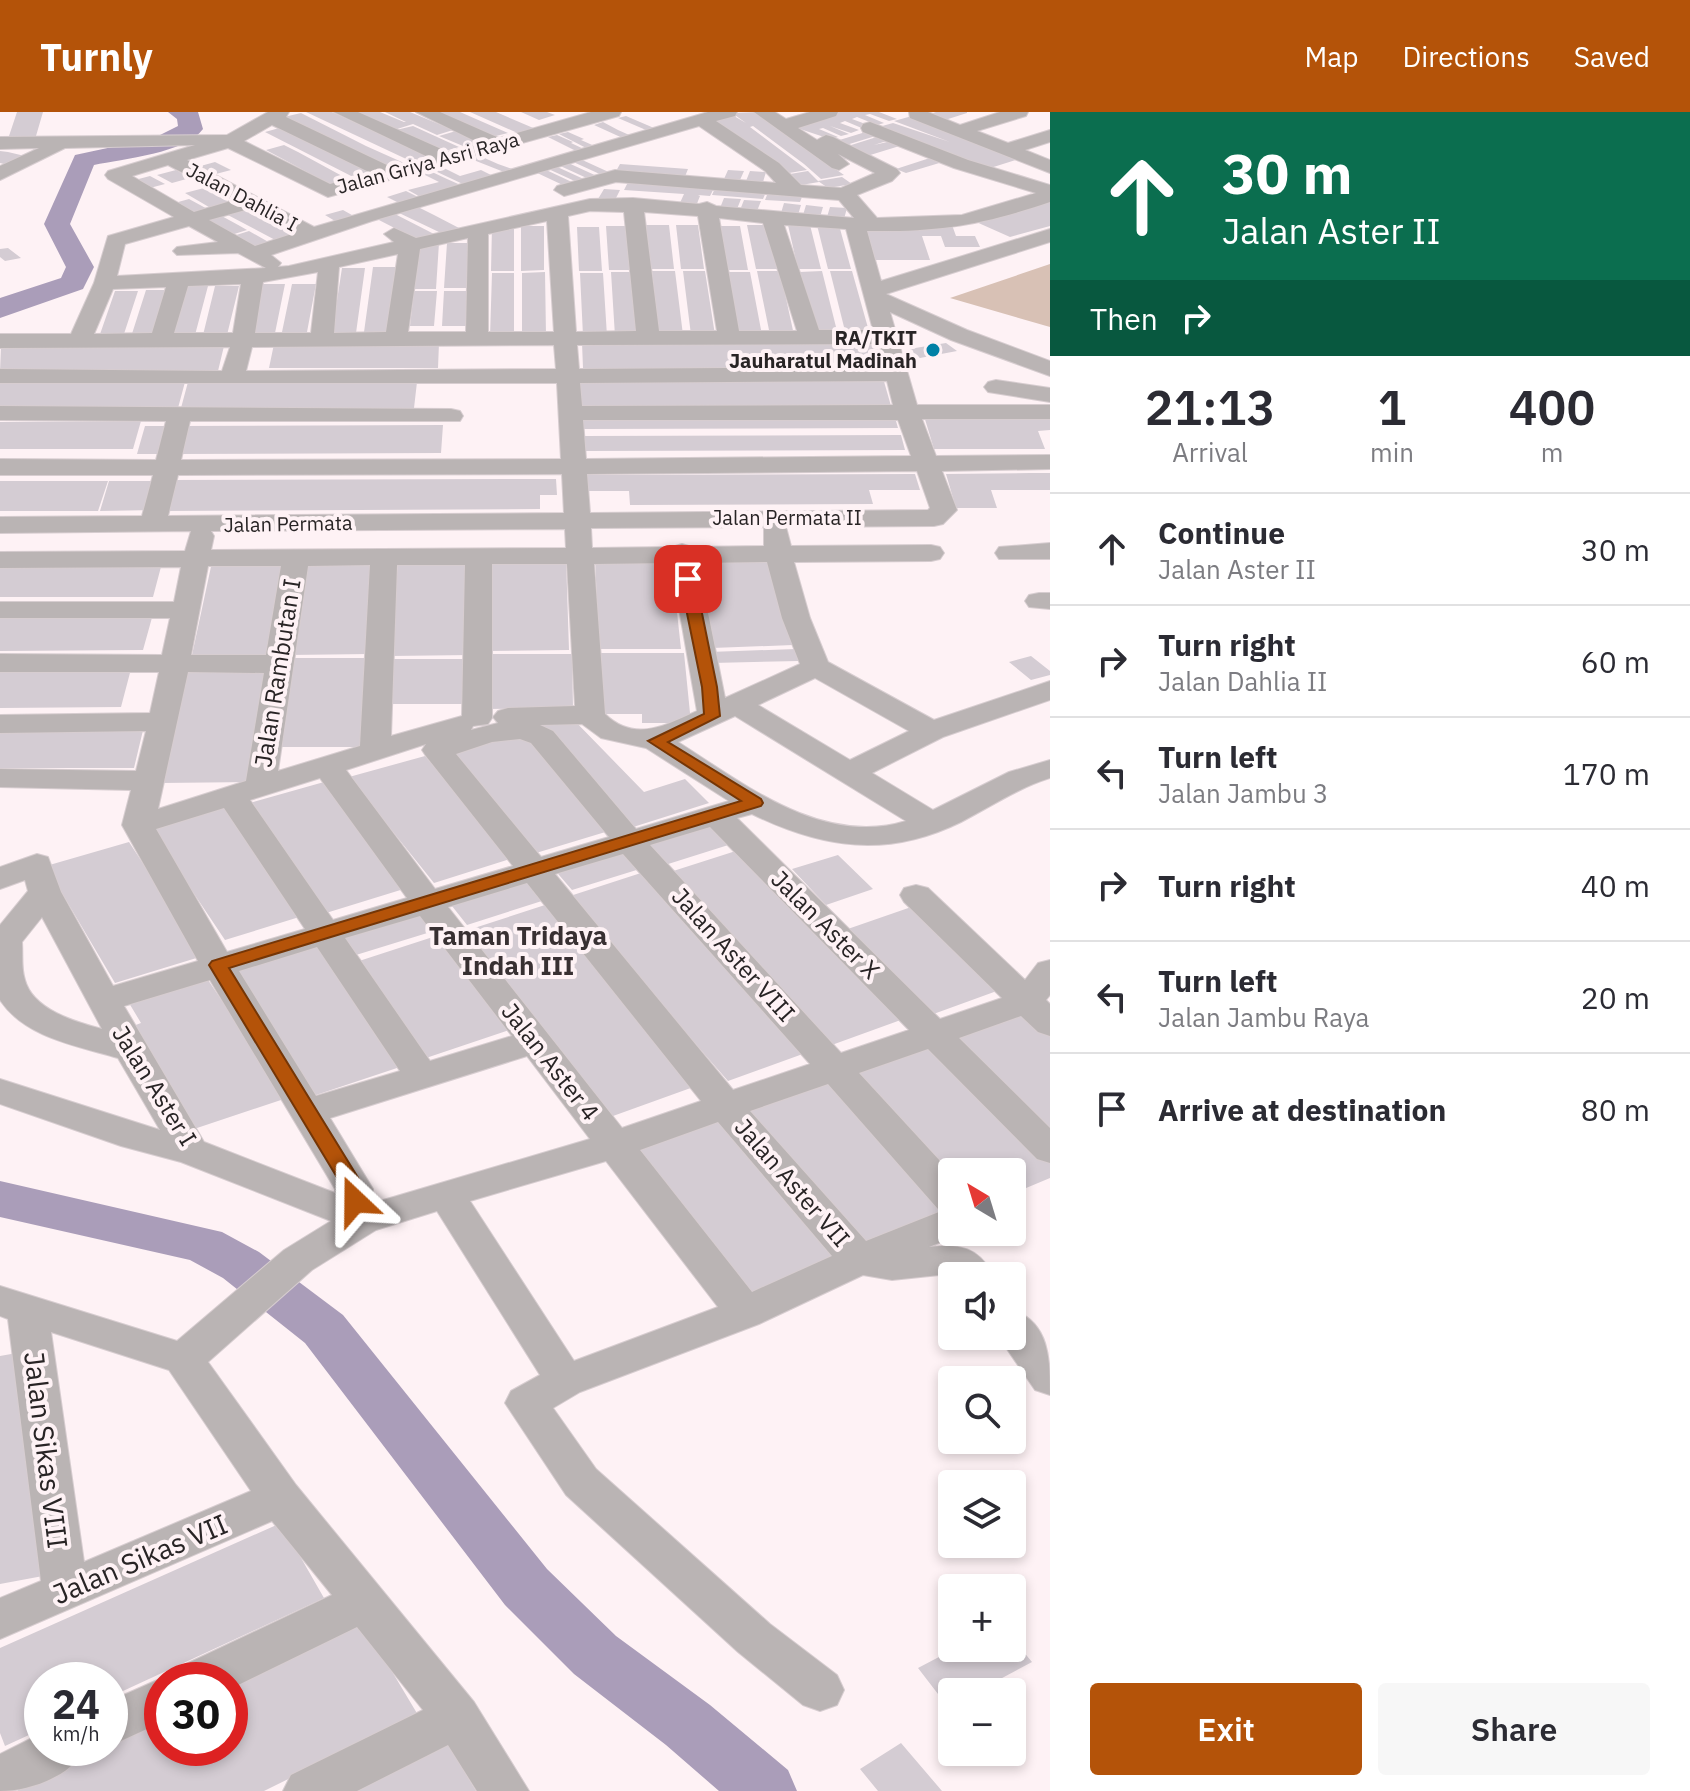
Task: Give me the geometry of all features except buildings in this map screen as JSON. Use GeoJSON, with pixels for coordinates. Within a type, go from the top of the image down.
{"type":"FeatureCollection","features":[{"type":"Feature","properties":{"kind":"street"},"geometry":{"type":"LineString","coordinates":[[343,112],[446,158]]}},
{"type":"Feature","properties":{"kind":"street"},"geometry":{"type":"LineString","coordinates":[[425,112],[497,144]]}},
{"type":"Feature","properties":{"kind":"street"},"geometry":{"type":"LineString","coordinates":[[184,222],[185,256],[245,250],[314,235],[365,217],[728,112]]}},
{"type":"Feature","properties":{"kind":"street"},"geometry":{"type":"LineString","coordinates":[[105,283],[250,277],[289,272],[478,230],[552,205],[615,176],[793,188],[851,188],[890,173],[784,126],[763,112]]}},
{"type":"Feature","properties":{"kind":"street"},"geometry":{"type":"LineString","coordinates":[[784,126],[829,112]]}},
{"type":"Feature","properties":{"kind":"street"},"geometry":{"type":"LineString","coordinates":[[962,130],[1019,112]]}},
{"type":"Feature","properties":{"kind":"street","name":"Jalan Griya Asri Raya"},"geometry":{"type":"LineString","coordinates":[[0,141],[205,138],[230,141],[328,191],[497,144],[521,128],[547,130],[598,113]]}},
{"type":"Feature","properties":{"kind":"street"},"geometry":{"type":"LineString","coordinates":[[818,142],[920,113],[1050,167]]}},
{"type":"Feature","properties":{"kind":"street"},"geometry":{"type":"LineString","coordinates":[[289,272],[184,222],[115,175],[230,141],[278,114],[389,174]]}},
{"type":"Feature","properties":{"kind":"street"},"geometry":{"type":"LineString","coordinates":[[702,120],[772,167],[793,188]]}},
{"type":"Feature","properties":{"kind":"street"},"geometry":{"type":"LineString","coordinates":[[521,128],[567,159]]}},
{"type":"Feature","properties":{"kind":"street"},"geometry":{"type":"LineString","coordinates":[[870,128],[961,164],[1050,193]]}},
{"type":"Feature","properties":{"kind":"street"},"geometry":{"type":"LineString","coordinates":[[1007,150],[1050,136]]}},
{"type":"Feature","properties":{"kind":"street"},"geometry":{"type":"LineString","coordinates":[[0,174],[69,140]]}},
{"type":"Feature","properties":{"kind":"street"},"geometry":{"type":"LineString","coordinates":[[818,142],[851,188],[863,225],[874,294],[896,374],[928,465]]}},
{"type":"Feature","properties":{"kind":"street","name":"Jalan Dahlia I"},"geometry":{"type":"LineString","coordinates":[[171,159],[314,235]]}},
{"type":"Feature","properties":{"kind":"street"},"geometry":{"type":"LineString","coordinates":[[524,172],[552,205],[567,338],[572,470],[590,715],[597,724],[612,732],[656,741],[776,816],[835,835],[907,833],[1050,769]]}},
{"type":"Feature","properties":{"kind":"street"},"geometry":{"type":"LineString","coordinates":[[151,197],[213,182]]}},
{"type":"Feature","properties":{"kind":"street"},"geometry":{"type":"LineString","coordinates":[[477,186],[506,201],[707,208],[863,225],[964,221],[1050,193]]}},
{"type":"Feature","properties":{"kind":"street"},"geometry":{"type":"LineString","coordinates":[[328,191],[326,196],[409,245]]}},
{"type":"Feature","properties":{"kind":"street"},"geometry":{"type":"LineString","coordinates":[[423,201],[478,230]]}},
{"type":"Feature","properties":{"kind":"street"},"geometry":{"type":"LineString","coordinates":[[80,340],[105,283],[115,240],[251,202]]}},
{"type":"Feature","properties":{"kind":"street"},"geometry":{"type":"LineString","coordinates":[[633,204],[648,338]]}},
{"type":"Feature","properties":{"kind":"street"},"geometry":{"type":"LineString","coordinates":[[707,208],[729,337]]}},
{"type":"Feature","properties":{"kind":"street"},"geometry":{"type":"LineString","coordinates":[[772,219],[810,337]]}},
{"type":"Feature","properties":{"kind":"street"},"geometry":{"type":"LineString","coordinates":[[447,471],[453,377],[466,339],[478,230]]}},
{"type":"Feature","properties":{"kind":"street"},"geometry":{"type":"LineString","coordinates":[[874,294],[986,245],[1050,235]]}},
{"type":"Feature","properties":{"kind":"street"},"geometry":{"type":"LineString","coordinates":[[396,339],[409,245]]}},
{"type":"Feature","properties":{"kind":"street"},"geometry":{"type":"LineString","coordinates":[[322,339],[329,269]]}},
{"type":"Feature","properties":{"kind":"street"},"geometry":{"type":"LineString","coordinates":[[232,378],[243,340],[252,280]]}},
{"type":"Feature","properties":{"kind":"street"},"geometry":{"type":"LineString","coordinates":[[161,340],[178,284]]}},
{"type":"Feature","properties":{"kind":"street"},"geometry":{"type":"LineString","coordinates":[[874,294],[959,335],[1050,369]]}},
{"type":"Feature","properties":{"kind":"street"},"geometry":{"type":"LineString","coordinates":[[0,317],[3,320],[0,326]]}},
{"type":"Feature","properties":{"kind":"street"},"geometry":{"type":"LineString","coordinates":[[0,341],[886,337]]}},
{"type":"Feature","properties":{"kind":"street"},"geometry":{"type":"LineString","coordinates":[[0,376],[232,378],[896,374]]}},
{"type":"Feature","properties":{"kind":"street"},"geometry":{"type":"LineString","coordinates":[[996,387],[1050,395]]}},
{"type":"Feature","properties":{"kind":"street"},"geometry":{"type":"LineString","coordinates":[[570,413],[1050,412]]}},
{"type":"Feature","properties":{"kind":"street"},"geometry":{"type":"LineString","coordinates":[[0,413],[451,416]]}},
{"type":"Feature","properties":{"kind":"street"},"geometry":{"type":"LineString","coordinates":[[153,525],[180,414]]}},
{"type":"Feature","properties":{"kind":"street","name":"Jalan Permata II"},"geometry":{"type":"LineString","coordinates":[[576,519],[934,518],[944,510],[928,465]]}},
{"type":"Feature","properties":{"kind":"street"},"geometry":{"type":"LineString","coordinates":[[0,470],[447,471],[1050,465]]}},
{"type":"Feature","properties":{"kind":"street"},"geometry":{"type":"LineString","coordinates":[[774,518],[778,552],[804,643],[816,667],[932,731]]}},
{"type":"Feature","properties":{"kind":"street","name":"Jalan Permata"},"geometry":{"type":"LineString","coordinates":[[0,525],[576,519]]}},
{"type":"Feature","properties":{"kind":"street"},"geometry":{"type":"LineString","coordinates":[[203,525],[163,722],[138,825],[218,965],[354,1189],[356,1215]]}},
{"type":"Feature","properties":{"kind":"street"},"geometry":{"type":"LineString","coordinates":[[1008,553],[1050,551]]}},
{"type":"Feature","properties":{"kind":"street"},"geometry":{"type":"LineString","coordinates":[[682,552],[709,687],[725,711],[851,772],[932,823]]}},
{"type":"Feature","properties":{"kind":"street"},"geometry":{"type":"LineString","coordinates":[[0,560],[682,552],[931,553]]}},
{"type":"Feature","properties":{"kind":"street"},"geometry":{"type":"LineString","coordinates":[[477,718],[479,556]]}},
{"type":"Feature","properties":{"kind":"street","name":"Jalan Rambutan I"},"geometry":{"type":"LineString","coordinates":[[249,797],[280,664],[296,557]]}},
{"type":"Feature","properties":{"kind":"street"},"geometry":{"type":"LineString","coordinates":[[375,752],[384,557]]}},
{"type":"Feature","properties":{"kind":"street"},"geometry":{"type":"LineString","coordinates":[[0,610],[186,610]]}},
{"type":"Feature","properties":{"kind":"street"},"geometry":{"type":"LineString","coordinates":[[0,663],[280,664]]}},
{"type":"Feature","properties":{"kind":"street"},"geometry":{"type":"LineString","coordinates":[[656,741],[816,667]]}},
{"type":"Feature","properties":{"kind":"street"},"geometry":{"type":"LineString","coordinates":[[851,772],[932,731],[1050,690]]}},
{"type":"Feature","properties":{"kind":"street"},"geometry":{"type":"LineString","coordinates":[[138,825],[249,797],[477,718],[590,715]]}},
{"type":"Feature","properties":{"kind":"street"},"geometry":{"type":"LineString","coordinates":[[0,724],[163,722]]}},
{"type":"Feature","properties":{"kind":"street","name":"Jalan Aster VIII"},"geometry":{"type":"LineString","coordinates":[[437,750],[514,730],[535,732],[629,841],[938,1183]]}},
{"type":"Feature","properties":{"kind":"street","name":"Jalan Aster VII"},"geometry":{"type":"LineString","coordinates":[[437,750],[726,1107],[859,1260]]}},
{"type":"Feature","properties":{"kind":"street","name":"Jalan Aster 4"},"geometry":{"type":"LineString","coordinates":[[333,774],[427,902],[745,1313]]}},
{"type":"Feature","properties":{"kind":"street"},"geometry":{"type":"LineString","coordinates":[[0,778],[149,781]]}},
{"type":"Feature","properties":{"kind":"street"},"geometry":{"type":"LineString","coordinates":[[249,797],[326,933],[422,1076]]}},
{"type":"Feature","properties":{"kind":"street"},"geometry":{"type":"LineString","coordinates":[[41,878],[103,1001],[755,803]]}},
{"type":"Feature","properties":{"kind":"street","name":"Jalan Aster X"},"geometry":{"type":"LineString","coordinates":[[716,815],[1050,1150]]}},
{"type":"Feature","properties":{"kind":"street"},"geometry":{"type":"LineString","coordinates":[[0,879],[41,878]]}},
{"type":"Feature","properties":{"kind":"street"},"geometry":{"type":"LineString","coordinates":[[41,878],[5,941],[8,984],[26,1008],[49,1023],[129,1049]]}},
{"type":"Feature","properties":{"kind":"street"},"geometry":{"type":"LineString","coordinates":[[916,895],[1038,1013]]}},
{"type":"Feature","properties":{"kind":"street"},"geometry":{"type":"LineString","coordinates":[[1038,1013],[1050,971]]}},
{"type":"Feature","properties":{"kind":"street","name":"Jalan Aster I"},"geometry":{"type":"LineString","coordinates":[[103,1001],[191,1151],[356,1215]]}},
{"type":"Feature","properties":{"kind":"street"},"geometry":{"type":"LineString","coordinates":[[184,1359],[298,1260],[356,1215],[447,1196],[614,1145],[934,1034],[1038,1013]]}},
{"type":"Feature","properties":{"kind":"street"},"geometry":{"type":"LineString","coordinates":[[308,1112],[534,1041]]}},
{"type":"Feature","properties":{"kind":"street"},"geometry":{"type":"LineString","coordinates":[[0,1091],[134,1137],[191,1151]]}},
{"type":"Feature","properties":{"kind":"street"},"geometry":{"type":"LineString","coordinates":[[447,1196],[565,1381]]}},
{"type":"Feature","properties":{"kind":"street"},"geometry":{"type":"LineString","coordinates":[[820,1690],[754,1638],[581,1482],[526,1403],[565,1381],[745,1313],[859,1260],[938,1228]]}},
{"type":"Feature","properties":{"kind":"street"},"geometry":{"type":"LineString","coordinates":[[859,1260],[892,1265],[958,1259],[961,1262]]}},
{"type":"Feature","properties":{"kind":"street"},"geometry":{"type":"LineString","coordinates":[[14,1305],[184,1359],[280,1498],[457,1717],[504,1791]]}},
{"type":"Feature","properties":{"kind":"street","name":"Jalan Sikas VIII"},"geometry":{"type":"LineString","coordinates":[[14,1305],[65,1591]]}},
{"type":"Feature","properties":{"kind":"street"},"geometry":{"type":"LineString","coordinates":[[1026,1345],[1050,1379]]}},
{"type":"Feature","properties":{"kind":"street","name":"Jalan Sikas VII"},"geometry":{"type":"LineString","coordinates":[[0,1619],[280,1498]]}},
{"type":"Feature","properties":{"kind":"street"},"geometry":{"type":"LineString","coordinates":[[238,1662],[365,1601]]}},
{"type":"Feature","properties":{"kind":"street"},"geometry":{"type":"LineString","coordinates":[[308,1791],[457,1717]]}},
{"type":"Feature","properties":{"kind":"street"},"geometry":{"type":"LineString","coordinates":[[0,1778],[24,1766]]}},
{"type":"Feature","properties":{"kind":"shaded area"},"geometry":{"type":"Polygon","coordinates":[[[1050,264],[1050,327],[950,298],[1050,264]]]}},
{"type":"Feature","properties":{"kind":"waterway"},"geometry":{"type":"LineString","coordinates":[[0,309],[26,297],[73,283],[80,267],[57,224],[84,160],[161,144],[191,129],[188,115],[180,112]]}},
{"type":"Feature","properties":{"kind":"waterway"},"geometry":{"type":"LineString","coordinates":[[0,1199],[204,1245],[241,1265],[324,1329],[526,1587],[595,1655],[688,1725],[765,1791]]}},
{"type":"Feature","properties":{"kind":"place","name":"RA/TKIT Jauharatul Madinah"},"geometry":{"type":"Point","coordinates":[933,350]}},
{"type":"Feature","properties":{"kind":"district","name":"Taman Tridaya Indah III"},"geometry":{"type":"Point","coordinates":[518,951]}},
{"type":"Feature","properties":{"kind":"route"},"geometry":{"type":"LineString","coordinates":[[355,1201],[354,1189],[218,965],[755,803],[656,741],[712,716],[688,579]]}}]}
